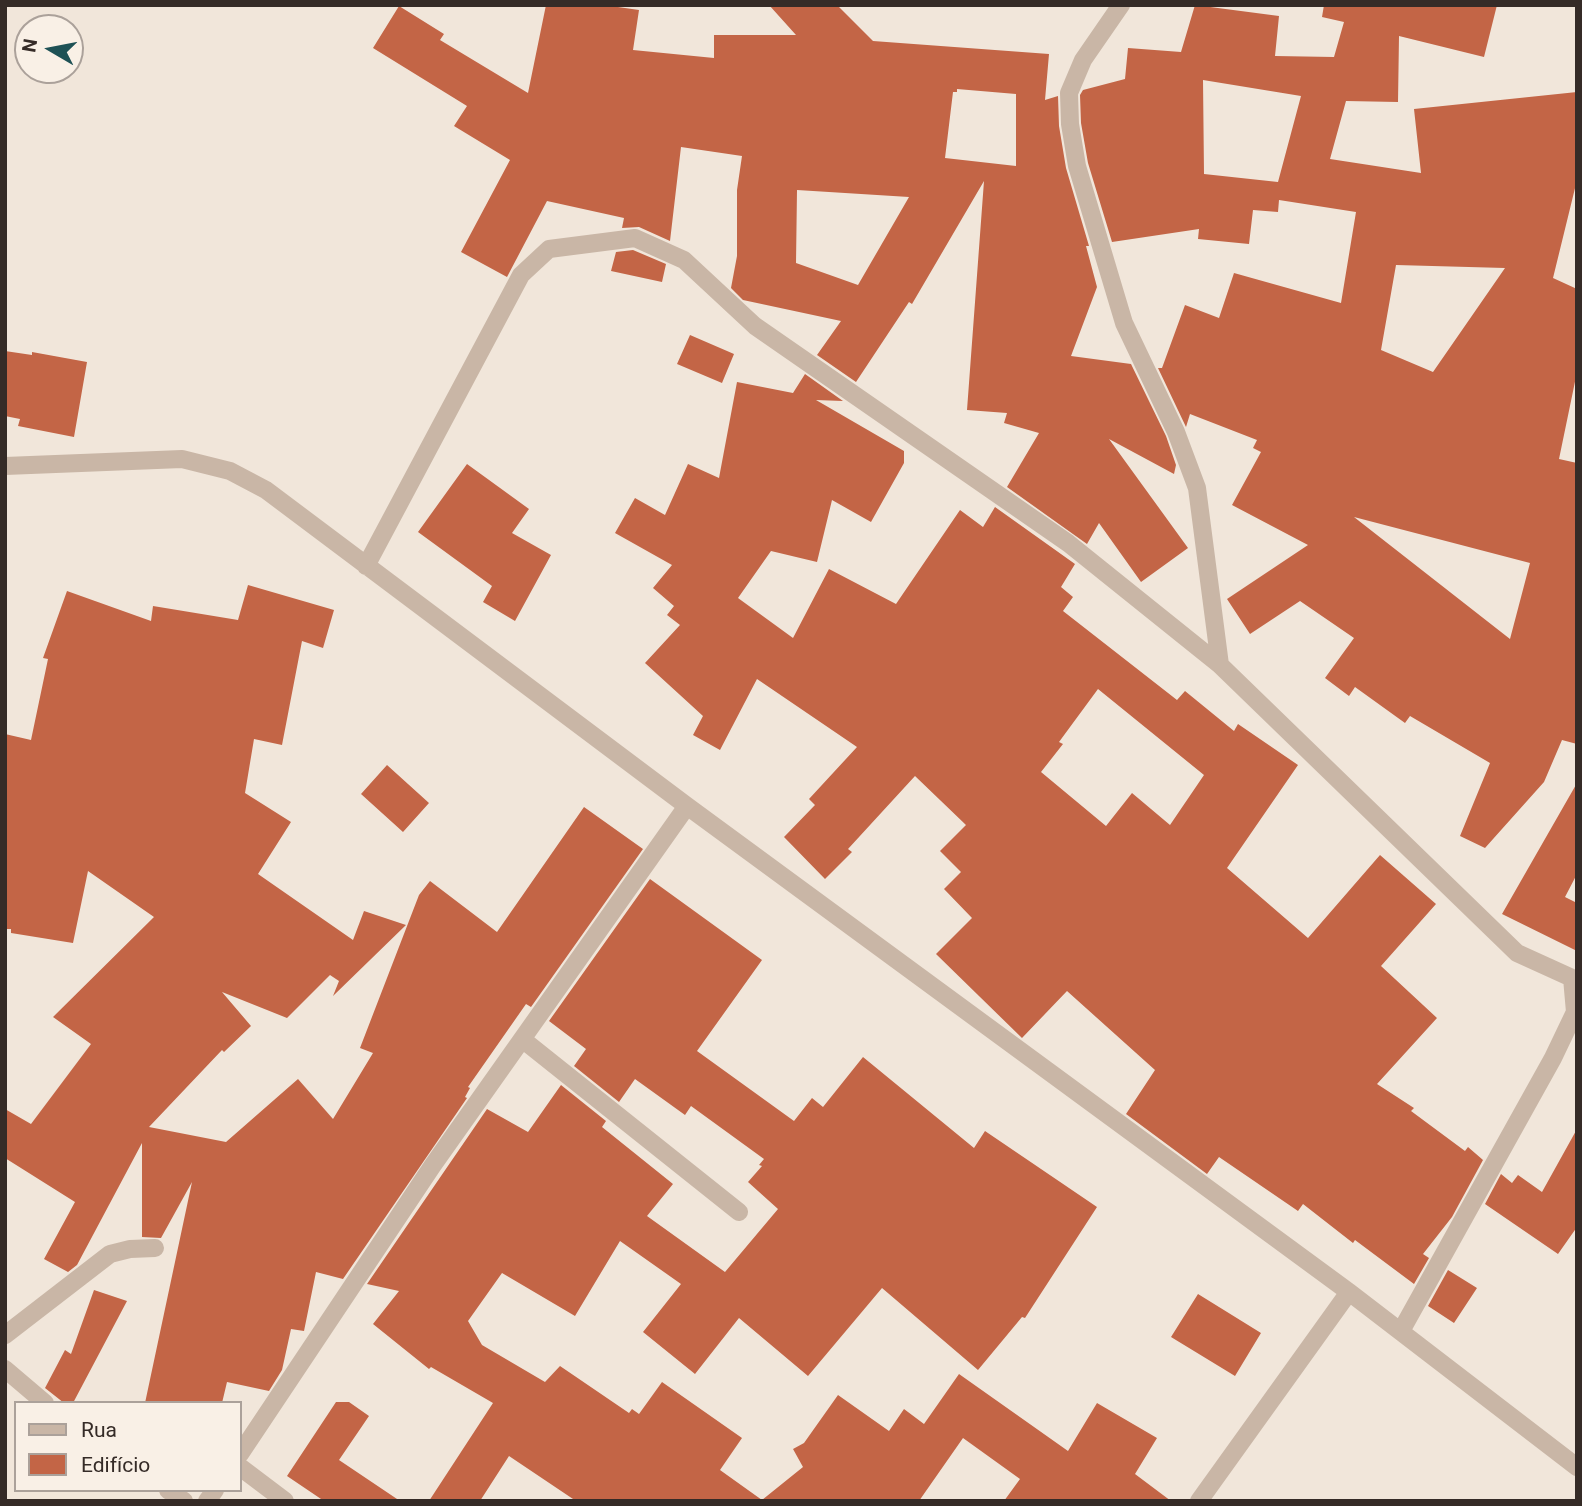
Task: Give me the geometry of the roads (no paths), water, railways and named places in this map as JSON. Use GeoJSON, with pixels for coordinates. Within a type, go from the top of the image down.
{"type":"FeatureCollection","features":[{"type":"Feature","properties":{"kind":"street"},"geometry":{"type":"LineString","coordinates":[[1121,5],[1083,60],[1069,93],[1070,124],[1077,166],[1124,323],[1176,432],[1197,488],[1220,664]]}},
{"type":"Feature","properties":{"kind":"street"},"geometry":{"type":"LineString","coordinates":[[366,566],[521,275],[549,249],[635,238],[684,260],[755,326],[1068,543],[1220,664],[1517,953],[1572,978],[1575,1012],[1553,1058],[1401,1331]]}},
{"type":"Feature","properties":{"kind":"street"},"geometry":{"type":"LineString","coordinates":[[5,466],[182,459],[230,471],[266,491],[687,806],[1349,1292],[1577,1467]]}},
{"type":"Feature","properties":{"kind":"street"},"geometry":{"type":"LineString","coordinates":[[242,1451],[433,1165],[687,806]]}},
{"type":"Feature","properties":{"kind":"street"},"geometry":{"type":"LineString","coordinates":[[522,1039],[738,1212]]}},
{"type":"Feature","properties":{"kind":"street"},"geometry":{"type":"LineString","coordinates":[[5,1335],[110,1254],[130,1249],[155,1248]]}},
{"type":"Feature","properties":{"kind":"street"},"geometry":{"type":"LineString","coordinates":[[1199,1501],[1349,1292]]}},
{"type":"Feature","properties":{"kind":"street"},"geometry":{"type":"LineString","coordinates":[[5,1369],[43,1401]]}},
{"type":"Feature","properties":{"kind":"street"},"geometry":{"type":"LineString","coordinates":[[242,1469],[285,1501]]}}]}
